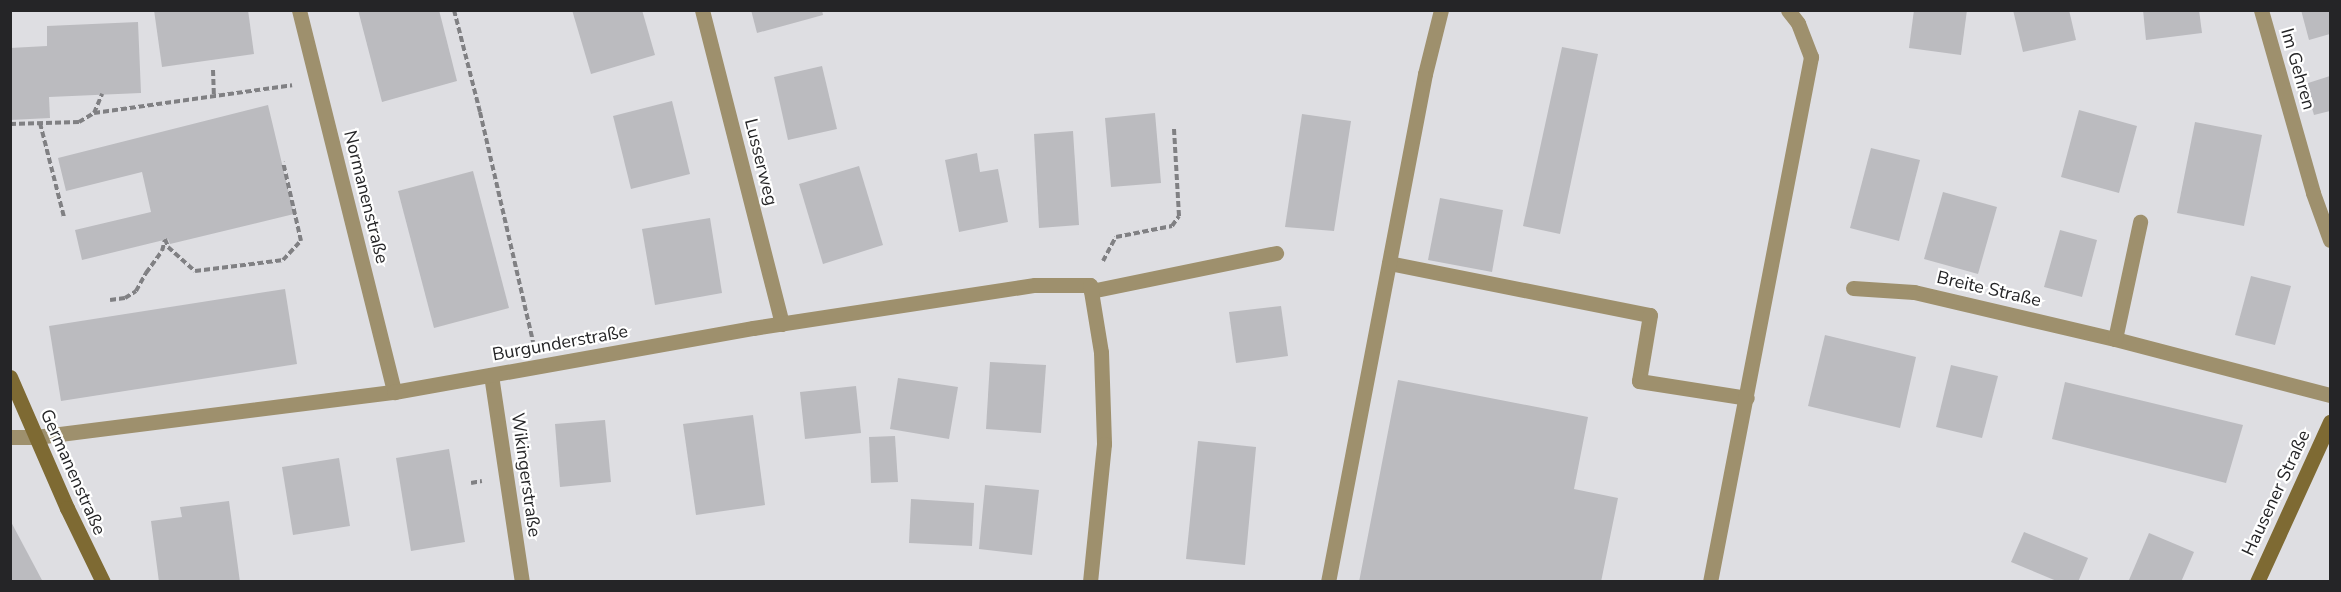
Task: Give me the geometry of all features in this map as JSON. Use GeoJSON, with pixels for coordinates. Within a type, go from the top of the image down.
{"type":"FeatureCollection","features":[{"type":"Feature","properties":{"kind":"street","name":"Normanenstraße"},"geometry":{"type":"LineString","coordinates":[[299,10],[394,392]]}},
{"type":"Feature","properties":{"kind":"street","name":"Lusserweg"},"geometry":{"type":"LineString","coordinates":[[702,10],[782,324]]}},
{"type":"Feature","properties":{"kind":"street"},"geometry":{"type":"LineString","coordinates":[[1328,582],[1425,74],[1437,17],[1441,10]]}},
{"type":"Feature","properties":{"kind":"street"},"geometry":{"type":"LineString","coordinates":[[1710,582],[1811,57],[1798,23],[1788,10]]}},
{"type":"Feature","properties":{"kind":"street","name":"Im Gehren"},"geometry":{"type":"LineString","coordinates":[[2261,10],[2313,193],[2331,240]]}},
{"type":"Feature","properties":{"kind":"street"},"geometry":{"type":"LineString","coordinates":[[2115,339],[2140,222]]}},
{"type":"Feature","properties":{"kind":"street","name":"Burgunderstraße"},"geometry":{"type":"LineString","coordinates":[[10,437],[36,437],[394,392],[782,324],[1035,285],[1091,288],[1276,253]]}},
{"type":"Feature","properties":{"kind":"street"},"geometry":{"type":"LineString","coordinates":[[1389,262],[1650,315],[1639,381],[1747,398]]}},
{"type":"Feature","properties":{"kind":"street"},"geometry":{"type":"LineString","coordinates":[[1090,582],[1104,444],[1101,352],[1091,288]]}},
{"type":"Feature","properties":{"kind":"street","name":"Breite Straße"},"geometry":{"type":"LineString","coordinates":[[1852,288],[1914,292],[2115,339],[2331,395]]}},
{"type":"Feature","properties":{"kind":"street","name":"Wikingerstraße"},"geometry":{"type":"LineString","coordinates":[[491,375],[522,582]]}},
{"type":"Feature","properties":{"kind":"street","name":"Germanenstraße"},"geometry":{"type":"LineString","coordinates":[[10,378],[103,582]]}},
{"type":"Feature","properties":{"kind":"street","name":"Hausener Straße"},"geometry":{"type":"LineString","coordinates":[[2257,582],[2331,422]]}},
{"type":"Feature","properties":{"kind":"path"},"geometry":{"type":"LineString","coordinates":[[454,10],[480,112],[538,367]]}},
{"type":"Feature","properties":{"kind":"path"},"geometry":{"type":"LineString","coordinates":[[213,70],[214,96]]}},
{"type":"Feature","properties":{"kind":"path"},"geometry":{"type":"LineString","coordinates":[[10,124],[79,122],[94,113],[317,81]]}},
{"type":"Feature","properties":{"kind":"path"},"geometry":{"type":"LineString","coordinates":[[94,113],[102,94]]}},
{"type":"Feature","properties":{"kind":"path"},"geometry":{"type":"LineString","coordinates":[[40,123],[64,217]]}},
{"type":"Feature","properties":{"kind":"path"},"geometry":{"type":"LineString","coordinates":[[1091,288],[1116,237],[1172,226],[1179,216],[1174,128]]}},
{"type":"Feature","properties":{"kind":"path"},"geometry":{"type":"LineString","coordinates":[[110,300],[125,298],[136,291],[162,251],[165,239],[168,247],[195,272],[283,260],[301,241],[284,162]]}},
{"type":"Feature","properties":{"kind":"building"},"geometry":{"type":"Polygon","coordinates":[[[154,10],[248,10],[254,54],[162,67],[154,10]]]}},
{"type":"Feature","properties":{"kind":"building"},"geometry":{"type":"Polygon","coordinates":[[[358,10],[439,10],[457,81],[382,102],[358,10]]]}},
{"type":"Feature","properties":{"kind":"building"},"geometry":{"type":"Polygon","coordinates":[[[572,10],[642,10],[655,55],[591,74],[572,10]]]}},
{"type":"Feature","properties":{"kind":"building"},"geometry":{"type":"Polygon","coordinates":[[[751,10],[822,10],[823,15],[757,33],[751,10]]]}},
{"type":"Feature","properties":{"kind":"building"},"geometry":{"type":"Polygon","coordinates":[[[1914,10],[1967,10],[1961,55],[1909,48],[1914,10]]]}},
{"type":"Feature","properties":{"kind":"building"},"geometry":{"type":"Polygon","coordinates":[[[2013,10],[2069,10],[2076,40],[2023,52],[2013,10]]]}},
{"type":"Feature","properties":{"kind":"building"},"geometry":{"type":"Polygon","coordinates":[[[2143,10],[2199,10],[2202,33],[2146,40],[2143,10]]]}},
{"type":"Feature","properties":{"kind":"building"},"geometry":{"type":"Polygon","coordinates":[[[2301,10],[2330,10],[2330,34],[2309,40],[2301,10]]]}},
{"type":"Feature","properties":{"kind":"building"},"geometry":{"type":"Polygon","coordinates":[[[138,22],[141,93],[49,97],[50,118],[10,120],[10,48],[47,46],[47,26],[138,22]]]}},
{"type":"Feature","properties":{"kind":"building"},"geometry":{"type":"Polygon","coordinates":[[[1562,47],[1598,54],[1560,234],[1523,226],[1562,47]]]}},
{"type":"Feature","properties":{"kind":"building"},"geometry":{"type":"Polygon","coordinates":[[[822,66],[837,129],[788,140],[774,77],[822,66]]]}},
{"type":"Feature","properties":{"kind":"building"},"geometry":{"type":"Polygon","coordinates":[[[2330,76],[2330,111],[2314,115],[2305,84],[2330,76]]]}},
{"type":"Feature","properties":{"kind":"building"},"geometry":{"type":"Polygon","coordinates":[[[672,101],[690,174],[631,189],[613,116],[672,101]]]}},
{"type":"Feature","properties":{"kind":"building"},"geometry":{"type":"Polygon","coordinates":[[[268,105],[294,214],[170,244],[168,239],[82,260],[75,230],[151,212],[142,172],[66,191],[58,158],[268,105]]]}},
{"type":"Feature","properties":{"kind":"building"},"geometry":{"type":"Polygon","coordinates":[[[2079,110],[2137,126],[2119,193],[2061,177],[2079,110]]]}},
{"type":"Feature","properties":{"kind":"building"},"geometry":{"type":"Polygon","coordinates":[[[1155,113],[1161,183],[1111,187],[1105,118],[1155,113]]]}},
{"type":"Feature","properties":{"kind":"building"},"geometry":{"type":"Polygon","coordinates":[[[1302,114],[1351,121],[1334,231],[1285,227],[1302,114]]]}},
{"type":"Feature","properties":{"kind":"building"},"geometry":{"type":"Polygon","coordinates":[[[2195,122],[2262,135],[2244,226],[2177,213],[2195,122]]]}},
{"type":"Feature","properties":{"kind":"building"},"geometry":{"type":"Polygon","coordinates":[[[1073,131],[1079,225],[1039,228],[1034,134],[1073,131]]]}},
{"type":"Feature","properties":{"kind":"building"},"geometry":{"type":"Polygon","coordinates":[[[1871,148],[1920,160],[1899,241],[1850,228],[1871,148]]]}},
{"type":"Feature","properties":{"kind":"building"},"geometry":{"type":"Polygon","coordinates":[[[977,153],[980,172],[998,169],[1008,222],[959,232],[945,160],[977,153]]]}},
{"type":"Feature","properties":{"kind":"building"},"geometry":{"type":"Polygon","coordinates":[[[859,166],[883,245],[823,264],[799,184],[859,166]]]}},
{"type":"Feature","properties":{"kind":"building"},"geometry":{"type":"Polygon","coordinates":[[[473,171],[509,308],[434,328],[398,191],[473,171]]]}},
{"type":"Feature","properties":{"kind":"building"},"geometry":{"type":"Polygon","coordinates":[[[1943,192],[1997,207],[1978,274],[1924,259],[1943,192]]]}},
{"type":"Feature","properties":{"kind":"building"},"geometry":{"type":"Polygon","coordinates":[[[1440,198],[1503,210],[1492,272],[1428,260],[1440,198]]]}},
{"type":"Feature","properties":{"kind":"building"},"geometry":{"type":"Polygon","coordinates":[[[710,218],[722,293],[655,305],[642,229],[710,218]]]}},
{"type":"Feature","properties":{"kind":"building"},"geometry":{"type":"Polygon","coordinates":[[[2060,230],[2097,240],[2082,297],[2044,287],[2060,230]]]}},
{"type":"Feature","properties":{"kind":"building"},"geometry":{"type":"Polygon","coordinates":[[[2251,276],[2291,286],[2275,345],[2235,335],[2251,276]]]}},
{"type":"Feature","properties":{"kind":"building"},"geometry":{"type":"Polygon","coordinates":[[[285,289],[297,364],[61,401],[49,326],[285,289]]]}},
{"type":"Feature","properties":{"kind":"building"},"geometry":{"type":"Polygon","coordinates":[[[1281,306],[1288,356],[1236,363],[1229,312],[1281,306]]]}},
{"type":"Feature","properties":{"kind":"building"},"geometry":{"type":"Polygon","coordinates":[[[1825,335],[1916,357],[1900,428],[1808,406],[1825,335]]]}},
{"type":"Feature","properties":{"kind":"building"},"geometry":{"type":"Polygon","coordinates":[[[990,362],[1046,365],[1041,433],[986,429],[990,362]]]}},
{"type":"Feature","properties":{"kind":"building"},"geometry":{"type":"Polygon","coordinates":[[[1951,365],[1998,376],[1982,438],[1936,427],[1951,365]]]}},
{"type":"Feature","properties":{"kind":"building"},"geometry":{"type":"Polygon","coordinates":[[[898,378],[958,387],[949,439],[890,429],[898,378]]]}},
{"type":"Feature","properties":{"kind":"building"},"geometry":{"type":"Polygon","coordinates":[[[1398,380],[1588,417],[1574,489],[1618,498],[1601,582],[1359,582],[1398,380]]]}},
{"type":"Feature","properties":{"kind":"building"},"geometry":{"type":"Polygon","coordinates":[[[2065,382],[2243,425],[2226,483],[2052,439],[2065,382]]]}},
{"type":"Feature","properties":{"kind":"building"},"geometry":{"type":"Polygon","coordinates":[[[856,386],[861,433],[805,439],[800,392],[856,386]]]}},
{"type":"Feature","properties":{"kind":"building"},"geometry":{"type":"Polygon","coordinates":[[[753,415],[765,505],[696,515],[683,424],[753,415]]]}},
{"type":"Feature","properties":{"kind":"building"},"geometry":{"type":"Polygon","coordinates":[[[605,420],[611,482],[560,487],[555,424],[605,420]]]}},
{"type":"Feature","properties":{"kind":"building"},"geometry":{"type":"Polygon","coordinates":[[[895,436],[898,482],[871,483],[869,437],[895,436]]]}},
{"type":"Feature","properties":{"kind":"building"},"geometry":{"type":"Polygon","coordinates":[[[1198,441],[1256,447],[1245,565],[1186,559],[1198,441]]]}},
{"type":"Feature","properties":{"kind":"building"},"geometry":{"type":"Polygon","coordinates":[[[449,449],[465,542],[411,551],[396,458],[449,449]]]}},
{"type":"Feature","properties":{"kind":"building"},"geometry":{"type":"Polygon","coordinates":[[[339,458],[350,526],[293,535],[282,467],[339,458]]]}},
{"type":"Feature","properties":{"kind":"building"},"geometry":{"type":"Polygon","coordinates":[[[985,485],[1039,490],[1032,555],[979,549],[985,485]]]}},
{"type":"Feature","properties":{"kind":"building"},"geometry":{"type":"Polygon","coordinates":[[[911,499],[974,503],[972,546],[909,543],[911,499]]]}},
{"type":"Feature","properties":{"kind":"building"},"geometry":{"type":"Polygon","coordinates":[[[229,501],[240,582],[159,582],[151,521],[182,517],[180,507],[229,501]]]}},
{"type":"Feature","properties":{"kind":"building"},"geometry":{"type":"Polygon","coordinates":[[[10,520],[43,582],[10,582],[10,520]]]}},
{"type":"Feature","properties":{"kind":"building"},"geometry":{"type":"Polygon","coordinates":[[[2024,532],[2088,558],[2078,582],[2059,582],[2011,562],[2024,532]]]}},
{"type":"Feature","properties":{"kind":"building"},"geometry":{"type":"Polygon","coordinates":[[[2149,533],[2194,552],[2181,582],[2129,580],[2149,533]]]}}]}
